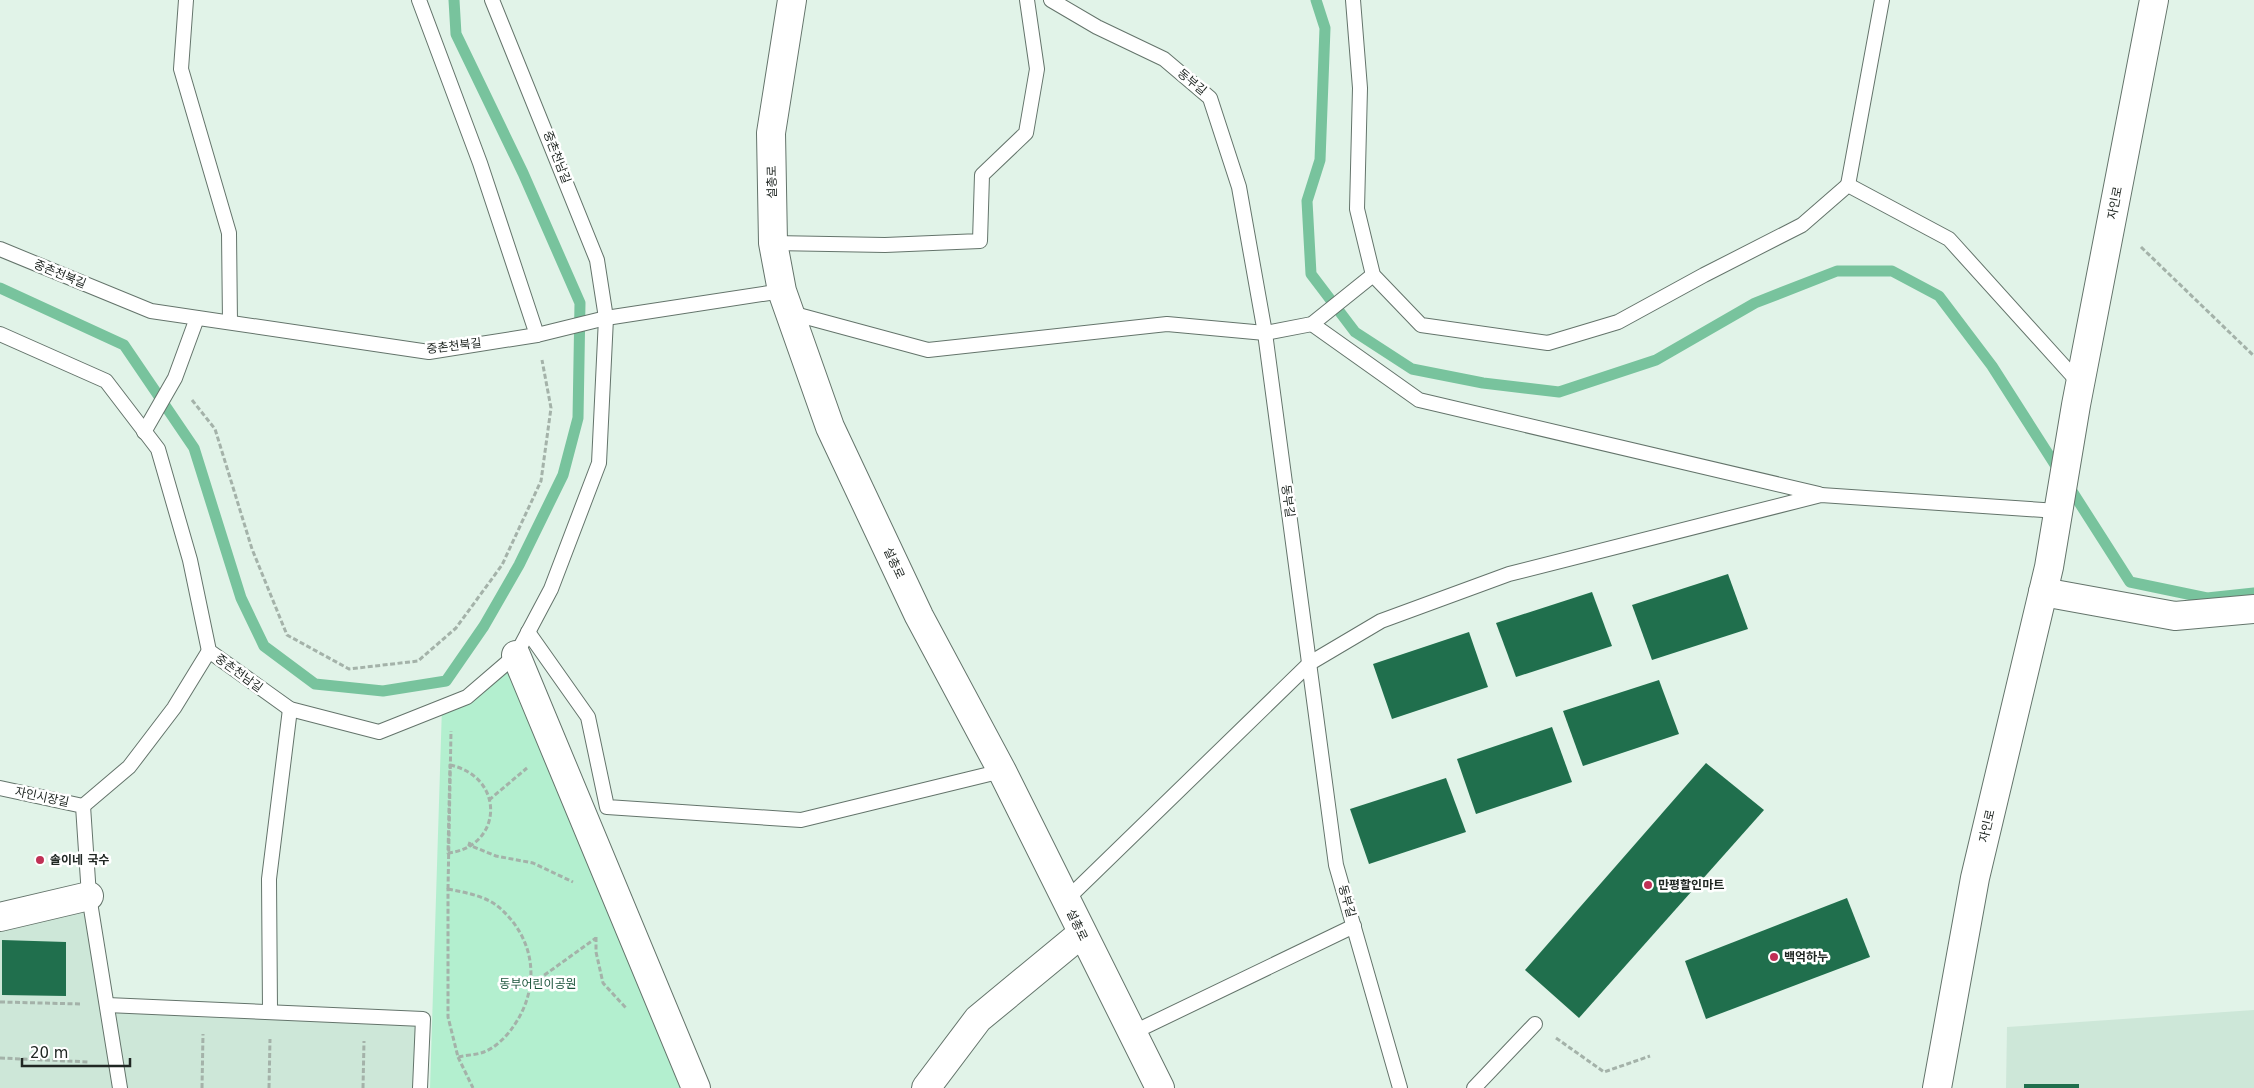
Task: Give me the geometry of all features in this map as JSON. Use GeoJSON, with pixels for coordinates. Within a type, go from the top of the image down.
{"type":"FeatureCollection","features":[{"type":"Feature","properties":{"kind":"street","name":"설총로"},"geometry":{"type":"LineString","coordinates":[[792,0],[771,134],[773,242],[786,302],[830,427],[919,616],[1002,771],[1081,934],[1160,1088]]}},
{"type":"Feature","properties":{"kind":"street","name":"자인로"},"geometry":{"type":"LineString","coordinates":[[1937,1088],[1975,878],[2046,580],[2078,395],[2154,0]]}},
{"type":"Feature","properties":{"kind":"street"},"geometry":{"type":"LineString","coordinates":[[2046,580],[2175,616],[2254,610]]}},
{"type":"Feature","properties":{"kind":"street"},"geometry":{"type":"LineString","coordinates":[[522,643],[552,746],[696,1088]]}},
{"type":"Feature","properties":{"kind":"street"},"geometry":{"type":"LineString","coordinates":[[0,917],[89,896]]}},
{"type":"Feature","properties":{"kind":"street"},"geometry":{"type":"LineString","coordinates":[[926,1088],[978,1019],[1081,934]]}},
{"type":"Feature","properties":{"kind":"lane"},"geometry":{"type":"LineString","coordinates":[[186,0],[181,68],[229,233],[230,322]]}},
{"type":"Feature","properties":{"kind":"lane"},"geometry":{"type":"LineString","coordinates":[[419,0],[480,163],[537,335]]}},
{"type":"Feature","properties":{"kind":"lane","name":"중촌천남길"},"geometry":{"type":"LineString","coordinates":[[0,334],[106,381],[158,449],[190,560],[209,651],[290,709],[379,732],[467,697],[522,643],[551,589],[599,463],[606,318],[597,260],[492,0]]}},
{"type":"Feature","properties":{"kind":"lane"},"geometry":{"type":"LineString","coordinates":[[773,242],[885,245],[980,241],[982,175],[1026,133],[1037,68],[1027,0]]}},
{"type":"Feature","properties":{"kind":"lane","name":"동부길"},"geometry":{"type":"LineString","coordinates":[[1051,0],[1097,27],[1164,59],[1210,98],[1239,186],[1265,333],[1336,864],[1400,1088]]}},
{"type":"Feature","properties":{"kind":"lane"},"geometry":{"type":"LineString","coordinates":[[1353,0],[1360,88],[1357,209],[1373,275],[1421,325],[1548,343],[1618,322],[1802,225],[1848,185],[1882,0]]}},
{"type":"Feature","properties":{"kind":"lane"},"geometry":{"type":"LineString","coordinates":[[1848,185],[1949,239],[2078,395]]}},
{"type":"Feature","properties":{"kind":"lane","name":"중촌천북길"},"geometry":{"type":"LineString","coordinates":[[0,250],[151,311],[429,352],[537,335],[606,318],[786,302]]}},
{"type":"Feature","properties":{"kind":"lane"},"geometry":{"type":"LineString","coordinates":[[786,302],[928,350],[1167,324],[1265,333],[1312,324],[1373,275]]}},
{"type":"Feature","properties":{"kind":"lane"},"geometry":{"type":"LineString","coordinates":[[144,432],[174,378],[197,318]]}},
{"type":"Feature","properties":{"kind":"lane"},"geometry":{"type":"LineString","coordinates":[[1312,324],[1419,400],[1822,494],[2058,511]]}},
{"type":"Feature","properties":{"kind":"lane"},"geometry":{"type":"LineString","coordinates":[[1066,901],[1310,662],[1381,621],[1510,574],[1822,494]]}},
{"type":"Feature","properties":{"kind":"lane"},"geometry":{"type":"LineString","coordinates":[[522,643],[588,717],[607,807],[802,820],[1002,771]]}},
{"type":"Feature","properties":{"kind":"lane"},"geometry":{"type":"LineString","coordinates":[[83,806],[129,767],[174,708],[209,651]]}},
{"type":"Feature","properties":{"kind":"lane"},"geometry":{"type":"LineString","coordinates":[[270,1010],[269,879],[290,709]]}},
{"type":"Feature","properties":{"kind":"lane","name":"자인시장길"},"geometry":{"type":"LineString","coordinates":[[0,788],[83,806],[89,896],[120,1088]]}},
{"type":"Feature","properties":{"kind":"lane"},"geometry":{"type":"LineString","coordinates":[[1132,1033],[1354,926]]}},
{"type":"Feature","properties":{"kind":"lane"},"geometry":{"type":"LineString","coordinates":[[107,1004],[270,1010],[423,1019],[420,1088]]}},
{"type":"Feature","properties":{"kind":"lane"},"geometry":{"type":"LineString","coordinates":[[1474,1088],[1535,1024]]}},
{"type":"Feature","properties":{"kind":"path"},"geometry":{"type":"LineString","coordinates":[[2112,219],[2254,356]]}},
{"type":"Feature","properties":{"kind":"path"},"geometry":{"type":"LineString","coordinates":[[174,378],[215,429],[252,549],[287,634],[349,668],[418,661],[456,628],[502,565],[541,481],[551,408],[537,335]]}},
{"type":"Feature","properties":{"kind":"path"},"geometry":{"type":"LineString","coordinates":[[453,702],[448,853],[448,1017],[458,1057],[472,1088]]}},
{"type":"Feature","properties":{"kind":"path"},"geometry":{"type":"LineString","coordinates":[[490,800],[552,746]]}},
{"type":"Feature","properties":{"kind":"path"},"geometry":{"type":"LineString","coordinates":[[448,853],[467,847],[478,839],[486,827],[490,814],[490,800],[485,786],[463,768],[450,765]]}},
{"type":"Feature","properties":{"kind":"path"},"geometry":{"type":"LineString","coordinates":[[470,842],[469,845],[496,856],[533,863],[572,879],[576,887]]}},
{"type":"Feature","properties":{"kind":"path"},"geometry":{"type":"LineString","coordinates":[[448,889],[476,894],[501,909],[519,930],[523,939],[530,956],[532,984],[524,1012],[508,1035],[486,1052],[458,1057]]}},
{"type":"Feature","properties":{"kind":"path"},"geometry":{"type":"LineString","coordinates":[[532,984],[624,919]]}},
{"type":"Feature","properties":{"kind":"path"},"geometry":{"type":"LineString","coordinates":[[596,934],[596,952],[604,983],[632,1015]]}},
{"type":"Feature","properties":{"kind":"path"},"geometry":{"type":"LineString","coordinates":[[0,1002],[107,1004]]}},
{"type":"Feature","properties":{"kind":"path"},"geometry":{"type":"LineString","coordinates":[[202,1088],[204,1008]]}},
{"type":"Feature","properties":{"kind":"path"},"geometry":{"type":"LineString","coordinates":[[270,1010],[270,1088]]}},
{"type":"Feature","properties":{"kind":"path"},"geometry":{"type":"LineString","coordinates":[[363,1088],[365,1016]]}},
{"type":"Feature","properties":{"kind":"path"},"geometry":{"type":"LineString","coordinates":[[1535,1024],[1604,1072],[1650,1056]]}},
{"type":"Feature","properties":{"kind":"path"},"geometry":{"type":"LineString","coordinates":[[0,1058],[116,1063]]}},
{"type":"Feature","properties":{"kind":"shaded area"},"geometry":{"type":"Polygon","coordinates":[[[89,896],[107,1005],[423,1019],[420,1088],[0,1088],[0,917],[89,896]]]}},
{"type":"Feature","properties":{"kind":"shaded area"},"geometry":{"type":"Polygon","coordinates":[[[2254,1010],[2254,1088],[2006,1088],[2007,1027],[2254,1010]]]}},
{"type":"Feature","properties":{"kind":"green space","name":"동부어린이공원"},"geometry":{"type":"Polygon","coordinates":[[[516,655],[696,1088],[430,1088],[442,707],[516,655]]]}},
{"type":"Feature","properties":{"kind":"building"},"geometry":{"type":"Polygon","coordinates":[[[1728,574],[1748,629],[1652,660],[1632,605],[1728,574]]]}},
{"type":"Feature","properties":{"kind":"building"},"geometry":{"type":"Polygon","coordinates":[[[1592,592],[1612,646],[1516,677],[1496,623],[1592,592]]]}},
{"type":"Feature","properties":{"kind":"building"},"geometry":{"type":"Polygon","coordinates":[[[1469,632],[1488,687],[1392,719],[1373,664],[1469,632]]]}},
{"type":"Feature","properties":{"kind":"building"},"geometry":{"type":"Polygon","coordinates":[[[1659,680],[1679,734],[1583,766],[1563,711],[1659,680]]]}},
{"type":"Feature","properties":{"kind":"building"},"geometry":{"type":"Polygon","coordinates":[[[1552,727],[1572,782],[1476,814],[1457,759],[1552,727]]]}},
{"type":"Feature","properties":{"kind":"building"},"geometry":{"type":"Polygon","coordinates":[[[1706,763],[1764,810],[1579,1018],[1525,970],[1706,763]]]}},
{"type":"Feature","properties":{"kind":"building"},"geometry":{"type":"Polygon","coordinates":[[[1446,778],[1466,832],[1369,864],[1350,809],[1446,778]]]}},
{"type":"Feature","properties":{"kind":"building"},"geometry":{"type":"Polygon","coordinates":[[[1847,898],[1870,957],[1706,1019],[1685,961],[1847,898]]]}},
{"type":"Feature","properties":{"kind":"building"},"geometry":{"type":"Polygon","coordinates":[[[2,940],[66,942],[66,996],[2,995],[2,940]]]}},
{"type":"Feature","properties":{"kind":"building"},"geometry":{"type":"Polygon","coordinates":[[[2024,1084],[2079,1084],[2079,1088],[2024,1088],[2024,1084]]]}},
{"type":"Feature","properties":{"kind":"waterway"},"geometry":{"type":"LineString","coordinates":[[0,288],[124,345],[194,448],[241,598],[264,646],[315,684],[383,691],[446,681],[484,626],[519,565],[563,475],[578,418],[580,303],[523,173],[456,34],[454,0]]}},
{"type":"Feature","properties":{"kind":"waterway"},"geometry":{"type":"LineString","coordinates":[[1316,0],[1325,28],[1320,160],[1307,201],[1311,274],[1355,332],[1412,369],[1483,383],[1559,392],[1656,360],[1755,303],[1837,271],[1892,271],[1939,296],[1992,366],[2130,582],[2207,598],[2254,593]]}},
{"type":"Feature","properties":{"kind":"place","name":"솔이네 국수"},"geometry":{"type":"Point","coordinates":[40,860]}},
{"type":"Feature","properties":{"kind":"place","name":"만평할인마트"},"geometry":{"type":"Point","coordinates":[1648,885]}},
{"type":"Feature","properties":{"kind":"place","name":"백억하누"},"geometry":{"type":"Point","coordinates":[1774,957]}}]}
